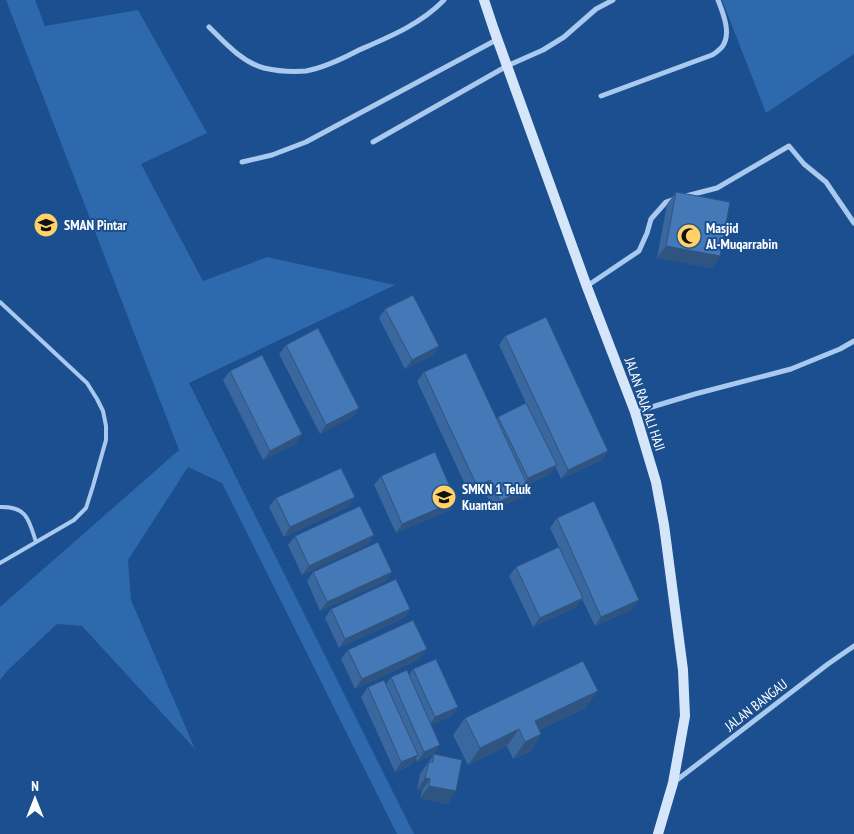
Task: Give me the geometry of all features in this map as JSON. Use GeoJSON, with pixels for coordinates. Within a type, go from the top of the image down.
{"type":"FeatureCollection","features":[{"type":"Feature","properties":{"kind":"street"},"geometry":{"type":"LineString","coordinates":[[209,27],[246,60],[263,68],[306,71],[348,56],[390,36],[423,18],[444,0]]}},
{"type":"Feature","properties":{"kind":"street","name":"JALAN RAJA ALI HAJI"},"geometry":{"type":"LineString","coordinates":[[484,0],[586,287],[635,412],[656,482],[668,553],[683,670],[684,716],[673,783],[658,834]]}},
{"type":"Feature","properties":{"kind":"street"},"geometry":{"type":"LineString","coordinates":[[372,142],[507,66],[543,50],[564,37],[596,9],[613,0]]}},
{"type":"Feature","properties":{"kind":"street"},"geometry":{"type":"LineString","coordinates":[[601,96],[712,55],[721,48],[725,42],[726,27],[718,0]]}},
{"type":"Feature","properties":{"kind":"street"},"geometry":{"type":"LineString","coordinates":[[242,162],[272,155],[306,142],[498,39]]}},
{"type":"Feature","properties":{"kind":"street"},"geometry":{"type":"LineString","coordinates":[[586,287],[639,251],[651,219],[666,202],[717,188],[790,146],[804,164],[826,182],[854,223]]}},
{"type":"Feature","properties":{"kind":"street"},"geometry":{"type":"LineString","coordinates":[[635,412],[791,369],[840,349],[854,341]]}},
{"type":"Feature","properties":{"kind":"street","name":"JALAN BANGAU"},"geometry":{"type":"LineString","coordinates":[[673,783],[854,646]]}},
{"type":"Feature","properties":{"kind":"lane"},"geometry":{"type":"LineString","coordinates":[[0,302],[87,383],[103,411],[106,426],[106,440],[86,508],[74,520],[0,563]]}},
{"type":"Feature","properties":{"kind":"lane"},"geometry":{"type":"LineString","coordinates":[[0,507],[9,507],[22,511],[32,528],[36,542]]}},
{"type":"Feature","properties":{"kind":"shaded area"},"geometry":{"type":"Polygon","coordinates":[[[6,0],[35,0],[45,26],[138,10],[207,133],[141,164],[203,281],[267,257],[395,285],[189,383],[414,834],[397,834],[222,483],[188,467],[128,560],[131,600],[195,749],[82,626],[57,624],[8,670],[0,680],[0,607],[179,450],[6,0]]]}},
{"type":"Feature","properties":{"kind":"shaded area"},"geometry":{"type":"Polygon","coordinates":[[[722,0],[854,0],[854,54],[766,113],[722,0]]]}},
{"type":"Feature","properties":{"kind":"building","name":"Masjid Al-Muqarrabin"},"geometry":{"type":"Polygon","coordinates":[[[676,192],[730,202],[720,256],[666,246],[676,192]]]}},
{"type":"Feature","properties":{"kind":"building"},"geometry":{"type":"Polygon","coordinates":[[[413,295],[439,346],[412,360],[385,309],[413,295]]]}},
{"type":"Feature","properties":{"kind":"building"},"geometry":{"type":"Polygon","coordinates":[[[546,317],[608,451],[568,470],[505,336],[546,317]]]}},
{"type":"Feature","properties":{"kind":"building"},"geometry":{"type":"Polygon","coordinates":[[[318,328],[359,408],[326,425],[286,345],[318,328]]]}},
{"type":"Feature","properties":{"kind":"building"},"geometry":{"type":"Polygon","coordinates":[[[466,353],[529,488],[500,501],[490,480],[477,486],[424,372],[466,353]]]}},
{"type":"Feature","properties":{"kind":"building"},"geometry":{"type":"Polygon","coordinates":[[[262,355],[302,434],[270,451],[230,371],[262,355]]]}},
{"type":"Feature","properties":{"kind":"building"},"geometry":{"type":"Polygon","coordinates":[[[526,403],[557,465],[528,478],[498,417],[526,403]]]}},
{"type":"Feature","properties":{"kind":"building"},"geometry":{"type":"Polygon","coordinates":[[[435,452],[456,501],[402,524],[381,476],[435,452]]]}},
{"type":"Feature","properties":{"kind":"building"},"geometry":{"type":"Polygon","coordinates":[[[341,468],[355,497],[290,527],[276,498],[341,468]]]}},
{"type":"Feature","properties":{"kind":"building"},"geometry":{"type":"Polygon","coordinates":[[[594,501],[639,600],[601,617],[557,518],[594,501]]]}},
{"type":"Feature","properties":{"kind":"building"},"geometry":{"type":"Polygon","coordinates":[[[360,506],[374,535],[309,566],[295,536],[360,506]]]}},
{"type":"Feature","properties":{"kind":"building"},"geometry":{"type":"Polygon","coordinates":[[[378,542],[392,572],[327,602],[313,572],[378,542]]]}},
{"type":"Feature","properties":{"kind":"building"},"geometry":{"type":"Polygon","coordinates":[[[559,547],[583,598],[540,618],[516,567],[559,547]]]}},
{"type":"Feature","properties":{"kind":"building"},"geometry":{"type":"Polygon","coordinates":[[[396,579],[410,609],[345,639],[331,609],[396,579]]]}},
{"type":"Feature","properties":{"kind":"building"},"geometry":{"type":"Polygon","coordinates":[[[413,620],[427,649],[362,679],[348,650],[413,620]]]}},
{"type":"Feature","properties":{"kind":"building"},"geometry":{"type":"Polygon","coordinates":[[[436,659],[458,707],[435,717],[413,669],[436,659]]]}},
{"type":"Feature","properties":{"kind":"building"},"geometry":{"type":"Polygon","coordinates":[[[583,661],[598,691],[535,721],[541,734],[525,742],[519,729],[480,748],[465,718],[583,661]]]}},
{"type":"Feature","properties":{"kind":"building"},"geometry":{"type":"Polygon","coordinates":[[[407,670],[440,745],[424,752],[391,677],[407,670]]]}},
{"type":"Feature","properties":{"kind":"building"},"geometry":{"type":"Polygon","coordinates":[[[384,680],[418,755],[401,762],[368,687],[384,680]]]}},
{"type":"Feature","properties":{"kind":"building"},"geometry":{"type":"Polygon","coordinates":[[[434,754],[462,760],[456,791],[429,786],[430,779],[425,778],[429,762],[433,762],[434,754]]]}},
{"type":"Feature","properties":{"kind":"place","name":"SMAN Pintar"},"geometry":{"type":"Point","coordinates":[46,225]}},
{"type":"Feature","properties":{"kind":"place","name":"Masjid Al-Muqarrabin"},"geometry":{"type":"Point","coordinates":[689,236]}},
{"type":"Feature","properties":{"kind":"place","name":"SMKN 1 Teluk Kuantan"},"geometry":{"type":"Point","coordinates":[444,497]}}]}
